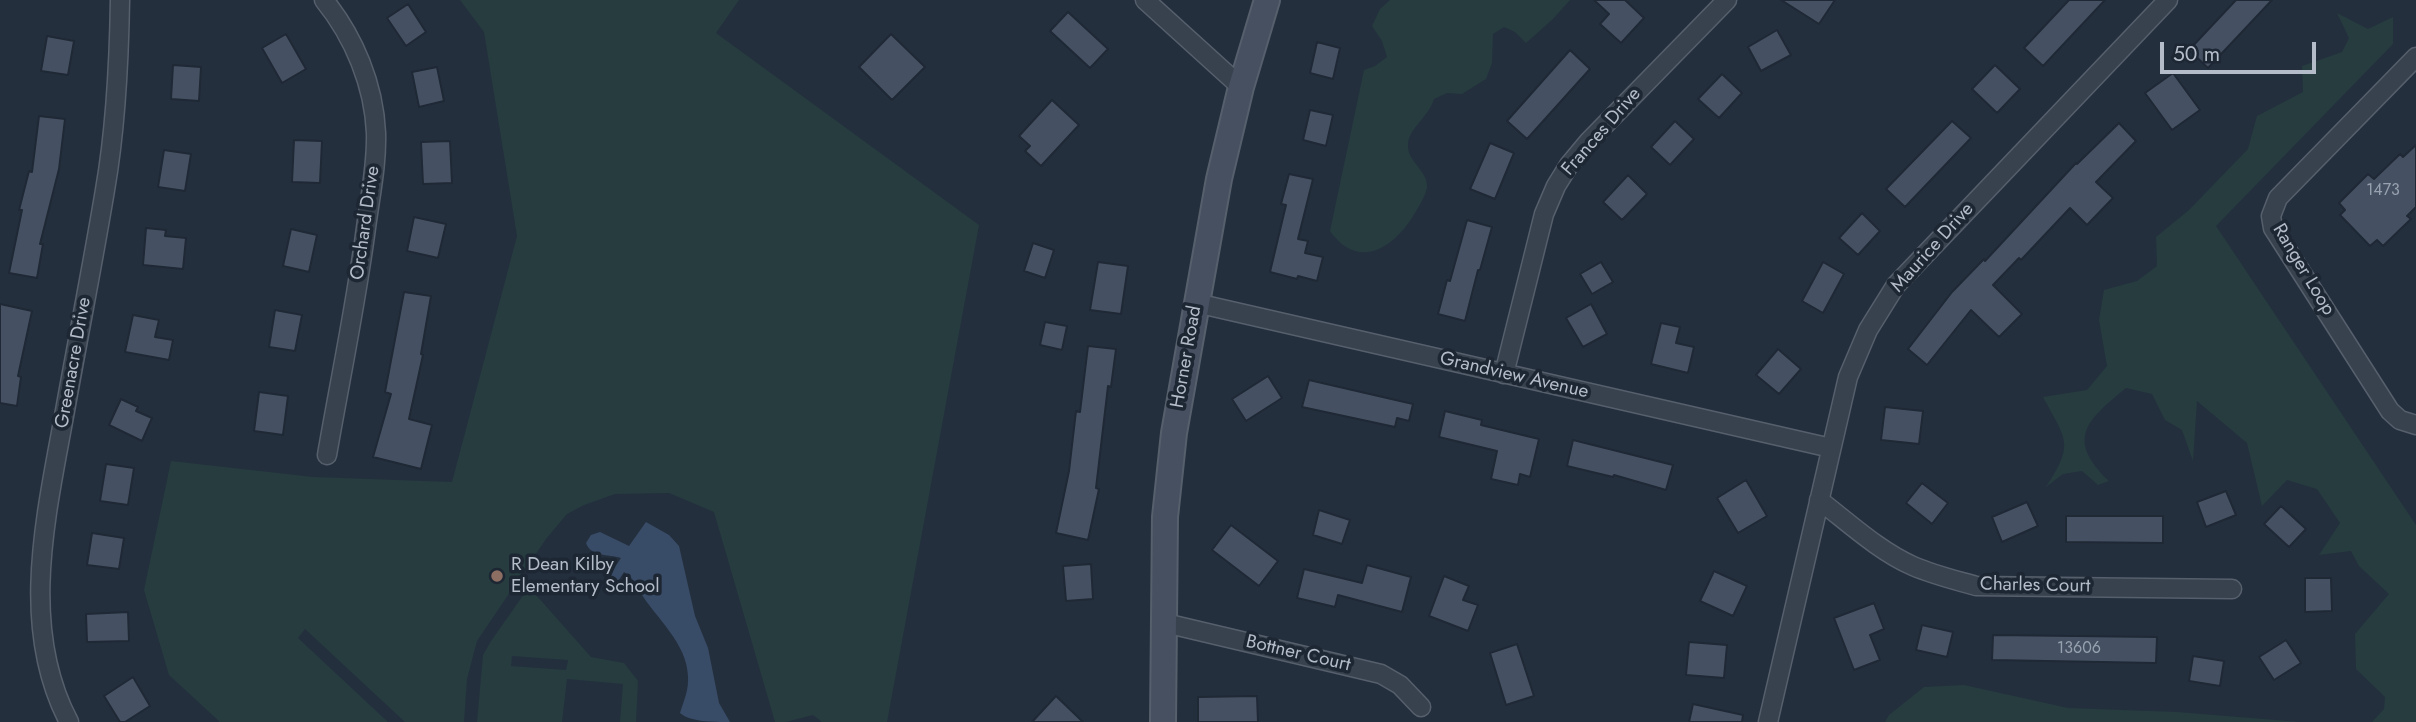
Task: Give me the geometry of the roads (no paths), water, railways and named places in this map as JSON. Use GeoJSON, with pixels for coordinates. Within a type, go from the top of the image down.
{"type":"FeatureCollection","features":[{"type":"Feature","properties":{"kind":"main road","name":"Horner Road"},"geometry":{"type":"LineString","coordinates":[[1163,722],[1165,517],[1174,433],[1219,179],[1241,87],[1267,0]]}},
{"type":"Feature","properties":{"kind":"street","name":"Greenacre Drive"},"geometry":{"type":"LineString","coordinates":[[69,722],[47,665],[39,593],[49,500],[114,135],[120,0]]}},
{"type":"Feature","properties":{"kind":"street","name":"Orchard Drive"},"geometry":{"type":"LineString","coordinates":[[324,0],[352,43],[365,73],[376,131],[376,157],[359,276],[327,455]]}},
{"type":"Feature","properties":{"kind":"street"},"geometry":{"type":"LineString","coordinates":[[1145,0],[1241,87]]}},
{"type":"Feature","properties":{"kind":"street","name":"Frances Drive"},"geometry":{"type":"LineString","coordinates":[[1504,374],[1544,214],[1569,164],[1727,0]]}},
{"type":"Feature","properties":{"kind":"street","name":"Maurice Drive"},"geometry":{"type":"LineString","coordinates":[[1768,722],[1854,359],[1868,330],[1896,285],[2168,0]]}},
{"type":"Feature","properties":{"kind":"street","name":"Ranger Loop"},"geometry":{"type":"LineString","coordinates":[[2416,57],[2278,198],[2271,216],[2273,228],[2390,411],[2400,420],[2416,425]]}},
{"type":"Feature","properties":{"kind":"street","name":"Grandview Avenue"},"geometry":{"type":"LineString","coordinates":[[1196,303],[1832,448]]}},
{"type":"Feature","properties":{"kind":"street","name":"Charles Court"},"geometry":{"type":"LineString","coordinates":[[1819,500],[1882,548],[1911,565],[1943,578],[1976,586],[2232,589]]}},
{"type":"Feature","properties":{"kind":"street","name":"Bottner Court"},"geometry":{"type":"LineString","coordinates":[[1165,622],[1381,674],[1400,685],[1421,707]]}},
{"type":"Feature","properties":{"kind":"water"},"geometry":{"type":"Polygon","coordinates":[[[646,522],[669,535],[679,546],[695,616],[708,648],[719,703],[730,722],[696,720],[680,713],[688,676],[677,642],[630,577],[624,572],[615,586],[607,579],[621,558],[596,553],[588,548],[586,543],[591,535],[600,532],[629,546],[646,522]]]}},
{"type":"Feature","properties":{"kind":"place","name":"R Dean Kilby Elementary School"},"geometry":{"type":"Point","coordinates":[497,576]}}]}
